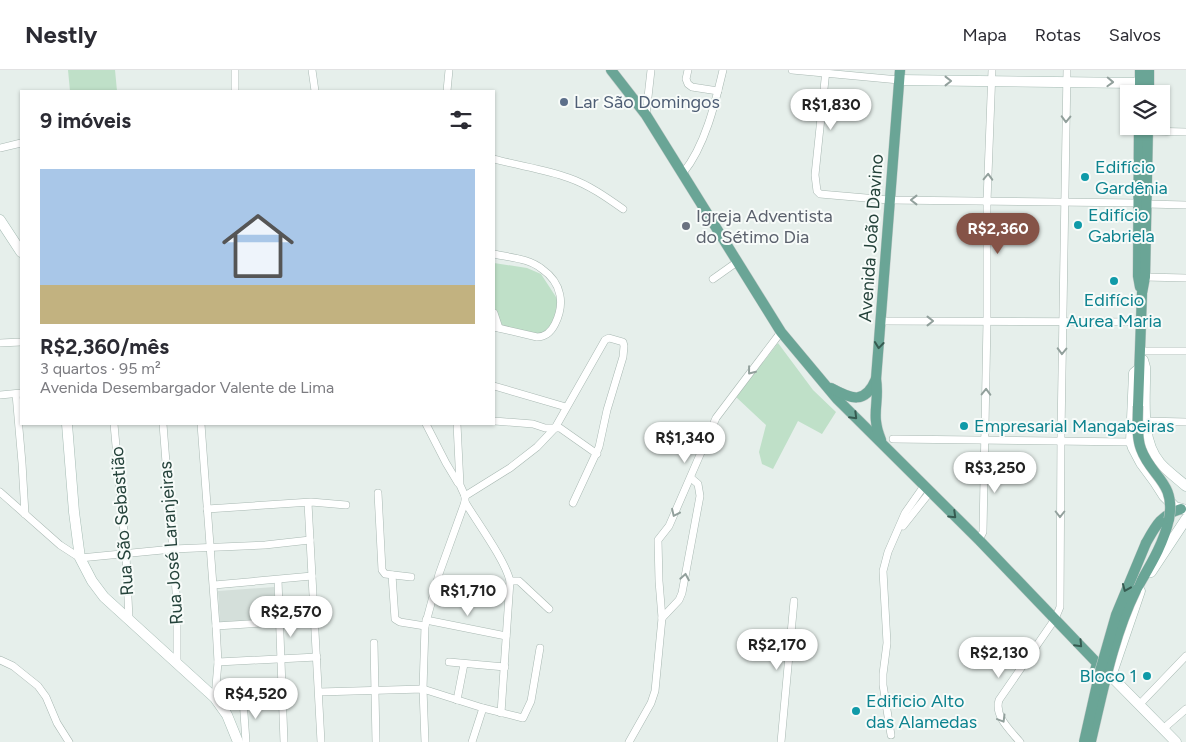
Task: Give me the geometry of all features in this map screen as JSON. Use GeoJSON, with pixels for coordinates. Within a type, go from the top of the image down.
{"type":"FeatureCollection","features":[{"type":"Feature","properties":{"kind":"main road"},"geometry":{"type":"LineString","coordinates":[[611,70],[646,115],[781,332],[838,399],[1176,742]]}},
{"type":"Feature","properties":{"kind":"main road"},"geometry":{"type":"LineString","coordinates":[[900,75],[1067,75],[1134,83],[1140,75],[1148,70],[1149,85]]}},
{"type":"Feature","properties":{"kind":"main road","name":"Avenida João Davino"},"geometry":{"type":"LineString","coordinates":[[882,443],[875,424],[876,379],[900,75]]}},
{"type":"Feature","properties":{"kind":"main road"},"geometry":{"type":"LineString","coordinates":[[1142,293],[1138,276],[1145,135]]}},
{"type":"Feature","properties":{"kind":"main road"},"geometry":{"type":"LineString","coordinates":[[1091,742],[1107,674],[1124,617],[1165,536],[1170,512],[1165,485],[1141,450],[1138,438],[1142,293],[1145,277],[1142,203]]}},
{"type":"Feature","properties":{"kind":"main road"},"geometry":{"type":"LineString","coordinates":[[0,220],[20,250]]}},
{"type":"Feature","properties":{"kind":"main road"},"geometry":{"type":"LineString","coordinates":[[1141,353],[1145,367],[1148,444],[1161,464],[1186,486]]}},
{"type":"Feature","properties":{"kind":"main road"},"geometry":{"type":"LineString","coordinates":[[1140,368],[1134,373],[1131,442],[1141,463],[1164,496],[1184,513]]}},
{"type":"Feature","properties":{"kind":"main road"},"geometry":{"type":"LineString","coordinates":[[828,387],[848,397],[861,397],[871,390],[876,379]]}},
{"type":"Feature","properties":{"kind":"main road"},"geometry":{"type":"LineString","coordinates":[[67,425],[74,512],[80,558],[98,590],[216,699],[227,715],[238,742]]}},
{"type":"Feature","properties":{"kind":"main road"},"geometry":{"type":"LineString","coordinates":[[1084,742],[1100,671],[1116,615],[1146,543],[1162,519],[1170,513],[1184,513]]}},
{"type":"Feature","properties":{"kind":"main road"},"geometry":{"type":"LineString","coordinates":[[1111,676],[1140,593],[1184,513]]}},
{"type":"Feature","properties":{"kind":"main road"},"geometry":{"type":"LineString","coordinates":[[1079,742],[1097,663]]}},
{"type":"Feature","properties":{"kind":"street"},"geometry":{"type":"LineString","coordinates":[[235,70],[235,90]]}},
{"type":"Feature","properties":{"kind":"street"},"geometry":{"type":"LineString","coordinates":[[312,70],[315,90]]}},
{"type":"Feature","properties":{"kind":"street"},"geometry":{"type":"LineString","coordinates":[[447,90],[449,70]]}},
{"type":"Feature","properties":{"kind":"street"},"geometry":{"type":"LineString","coordinates":[[646,115],[652,70]]}},
{"type":"Feature","properties":{"kind":"street"},"geometry":{"type":"LineString","coordinates":[[688,70],[686,79],[692,87],[718,91]]}},
{"type":"Feature","properties":{"kind":"street"},"geometry":{"type":"LineString","coordinates":[[683,173],[700,146],[723,70]]}},
{"type":"Feature","properties":{"kind":"street"},"geometry":{"type":"LineString","coordinates":[[792,70],[900,75]]}},
{"type":"Feature","properties":{"kind":"street"},"geometry":{"type":"LineString","coordinates":[[826,72],[815,175],[820,194],[889,200],[1186,205]]}},
{"type":"Feature","properties":{"kind":"street"},"geometry":{"type":"LineString","coordinates":[[979,540],[983,532],[986,441],[987,201],[992,75]]}},
{"type":"Feature","properties":{"kind":"street"},"geometry":{"type":"LineString","coordinates":[[1020,742],[999,714],[997,705],[1059,613],[1060,607],[1067,75]]}},
{"type":"Feature","properties":{"kind":"street"},"geometry":{"type":"LineString","coordinates":[[1170,130],[1186,132]]}},
{"type":"Feature","properties":{"kind":"street"},"geometry":{"type":"LineString","coordinates":[[0,148],[20,142]]}},
{"type":"Feature","properties":{"kind":"street"},"geometry":{"type":"LineString","coordinates":[[495,159],[544,170],[570,179],[593,189],[624,209]]}},
{"type":"Feature","properties":{"kind":"street"},"geometry":{"type":"LineString","coordinates":[[495,254],[531,262],[544,270],[554,282],[562,304],[561,311],[552,330],[543,337],[536,338],[496,327]]}},
{"type":"Feature","properties":{"kind":"street"},"geometry":{"type":"LineString","coordinates":[[713,279],[736,262]]}},
{"type":"Feature","properties":{"kind":"street"},"geometry":{"type":"LineString","coordinates":[[1145,277],[1186,278]]}},
{"type":"Feature","properties":{"kind":"street"},"geometry":{"type":"LineString","coordinates":[[882,321],[1141,322]]}},
{"type":"Feature","properties":{"kind":"street"},"geometry":{"type":"LineString","coordinates":[[629,742],[651,703],[655,691],[662,618],[658,581],[658,540],[669,526],[716,418],[781,332]]}},
{"type":"Feature","properties":{"kind":"street"},"geometry":{"type":"LineString","coordinates":[[425,742],[423,689],[426,623],[439,574],[465,499],[510,468],[555,428],[605,340],[609,338],[621,341],[624,346],[623,357],[596,454],[573,503]]}},
{"type":"Feature","properties":{"kind":"street"},"geometry":{"type":"LineString","coordinates":[[0,343],[20,342]]}},
{"type":"Feature","properties":{"kind":"street"},"geometry":{"type":"LineString","coordinates":[[1141,353],[1186,351]]}},
{"type":"Feature","properties":{"kind":"street"},"geometry":{"type":"LineString","coordinates":[[495,386],[566,407]]}},
{"type":"Feature","properties":{"kind":"street"},"geometry":{"type":"LineString","coordinates":[[0,395],[18,393],[20,422]]}},
{"type":"Feature","properties":{"kind":"street"},"geometry":{"type":"LineString","coordinates":[[495,421],[533,424],[545,428],[560,428],[596,454]]}},
{"type":"Feature","properties":{"kind":"street"},"geometry":{"type":"LineString","coordinates":[[1146,421],[1186,422]]}},
{"type":"Feature","properties":{"kind":"street"},"geometry":{"type":"LineString","coordinates":[[20,425],[25,514]]}},
{"type":"Feature","properties":{"kind":"street","name":"Rua São Sebastião"},"geometry":{"type":"LineString","coordinates":[[114,425],[126,555],[129,619]]}},
{"type":"Feature","properties":{"kind":"street","name":"Rua José Laranjeiras"},"geometry":{"type":"LineString","coordinates":[[163,425],[177,604],[177,662]]}},
{"type":"Feature","properties":{"kind":"street"},"geometry":{"type":"LineString","coordinates":[[200,425],[214,585],[218,662],[216,699],[283,697]]}},
{"type":"Feature","properties":{"kind":"street"},"geometry":{"type":"LineString","coordinates":[[427,425],[460,485],[465,499],[509,574],[501,713]]}},
{"type":"Feature","properties":{"kind":"street"},"geometry":{"type":"LineString","coordinates":[[457,425],[460,485]]}},
{"type":"Feature","properties":{"kind":"street"},"geometry":{"type":"LineString","coordinates":[[893,439],[1131,442]]}},
{"type":"Feature","properties":{"kind":"street"},"geometry":{"type":"LineString","coordinates":[[662,618],[679,600],[682,593],[700,496],[698,484],[691,478]]}},
{"type":"Feature","properties":{"kind":"street"},"geometry":{"type":"LineString","coordinates":[[891,735],[883,685],[887,643],[883,571],[888,552],[910,505],[927,489]]}},
{"type":"Feature","properties":{"kind":"street"},"geometry":{"type":"LineString","coordinates":[[0,492],[64,549],[80,558],[310,540]]}},
{"type":"Feature","properties":{"kind":"street"},"geometry":{"type":"LineString","coordinates":[[378,493],[382,569],[386,574],[411,577]]}},
{"type":"Feature","properties":{"kind":"street"},"geometry":{"type":"LineString","coordinates":[[207,509],[308,502],[346,504]]}},
{"type":"Feature","properties":{"kind":"street"},"geometry":{"type":"LineString","coordinates":[[308,502],[321,742]]}},
{"type":"Feature","properties":{"kind":"street"},"geometry":{"type":"LineString","coordinates":[[392,575],[394,620],[426,623],[506,636]]}},
{"type":"Feature","properties":{"kind":"street"},"geometry":{"type":"LineString","coordinates":[[214,585],[312,576]]}},
{"type":"Feature","properties":{"kind":"street"},"geometry":{"type":"LineString","coordinates":[[278,580],[284,742]]}},
{"type":"Feature","properties":{"kind":"street"},"geometry":{"type":"LineString","coordinates":[[510,581],[520,581],[549,609]]}},
{"type":"Feature","properties":{"kind":"street"},"geometry":{"type":"LineString","coordinates":[[781,742],[794,601]]}},
{"type":"Feature","properties":{"kind":"street"},"geometry":{"type":"LineString","coordinates":[[216,626],[279,622]]}},
{"type":"Feature","properties":{"kind":"street"},"geometry":{"type":"LineString","coordinates":[[374,643],[376,742]]}},
{"type":"Feature","properties":{"kind":"street"},"geometry":{"type":"LineString","coordinates":[[319,692],[423,689],[483,708],[524,718],[531,701],[540,648]]}},
{"type":"Feature","properties":{"kind":"street"},"geometry":{"type":"LineString","coordinates":[[1139,705],[1186,656]]}},
{"type":"Feature","properties":{"kind":"street"},"geometry":{"type":"LineString","coordinates":[[218,662],[317,657]]}},
{"type":"Feature","properties":{"kind":"street"},"geometry":{"type":"LineString","coordinates":[[0,660],[12,666],[38,686],[46,697],[57,723],[69,742]]}},
{"type":"Feature","properties":{"kind":"street"},"geometry":{"type":"LineString","coordinates":[[449,662],[505,667]]}},
{"type":"Feature","properties":{"kind":"street"},"geometry":{"type":"LineString","coordinates":[[457,700],[464,664]]}},
{"type":"Feature","properties":{"kind":"street"},"geometry":{"type":"LineString","coordinates":[[244,699],[246,742]]}},
{"type":"Feature","properties":{"kind":"street"},"geometry":{"type":"LineString","coordinates":[[472,742],[483,708]]}},
{"type":"Feature","properties":{"kind":"street"},"geometry":{"type":"LineString","coordinates":[[1164,729],[1186,709]]}},
{"type":"Feature","properties":{"kind":"shaded area"},"geometry":{"type":"Polygon","coordinates":[[[274,587],[276,621],[220,624],[218,591],[274,587]]]}},
{"type":"Feature","properties":{"kind":"green space"},"geometry":{"type":"Polygon","coordinates":[[[68,70],[115,70],[117,90],[70,90],[68,70]]]}},
{"type":"Feature","properties":{"kind":"green space"},"geometry":{"type":"Polygon","coordinates":[[[495,263],[527,268],[541,274],[556,297],[559,306],[554,323],[543,336],[505,328],[495,309],[495,263]]]}},
{"type":"Feature","properties":{"kind":"green space"},"geometry":{"type":"Polygon","coordinates":[[[778,343],[813,390],[836,412],[822,434],[798,421],[773,469],[762,464],[759,452],[766,425],[736,397],[778,343]]]}},
{"type":"Feature","properties":{"kind":"place","name":"Lar São Domingos"},"geometry":{"type":"Point","coordinates":[564,102]}},
{"type":"Feature","properties":{"kind":"place","name":"Edifício Gardênia"},"geometry":{"type":"Point","coordinates":[1085,177]}},
{"type":"Feature","properties":{"kind":"place","name":"Edifício Gabriela"},"geometry":{"type":"Point","coordinates":[1078,225]}},
{"type":"Feature","properties":{"kind":"place","name":"Igreja Adventista do Sétimo Dia"},"geometry":{"type":"Point","coordinates":[686,226]}},
{"type":"Feature","properties":{"kind":"place","name":"Edifício Aurea Maria"},"geometry":{"type":"Point","coordinates":[1114,281]}},
{"type":"Feature","properties":{"kind":"place","name":"Empresarial Mangabeiras"},"geometry":{"type":"Point","coordinates":[964,426]}},
{"type":"Feature","properties":{"kind":"place","name":"Bloco 1"},"geometry":{"type":"Point","coordinates":[1147,676]}},
{"type":"Feature","properties":{"kind":"place","name":"Edificio Alto das Alamedas"},"geometry":{"type":"Point","coordinates":[856,711]}}]}
